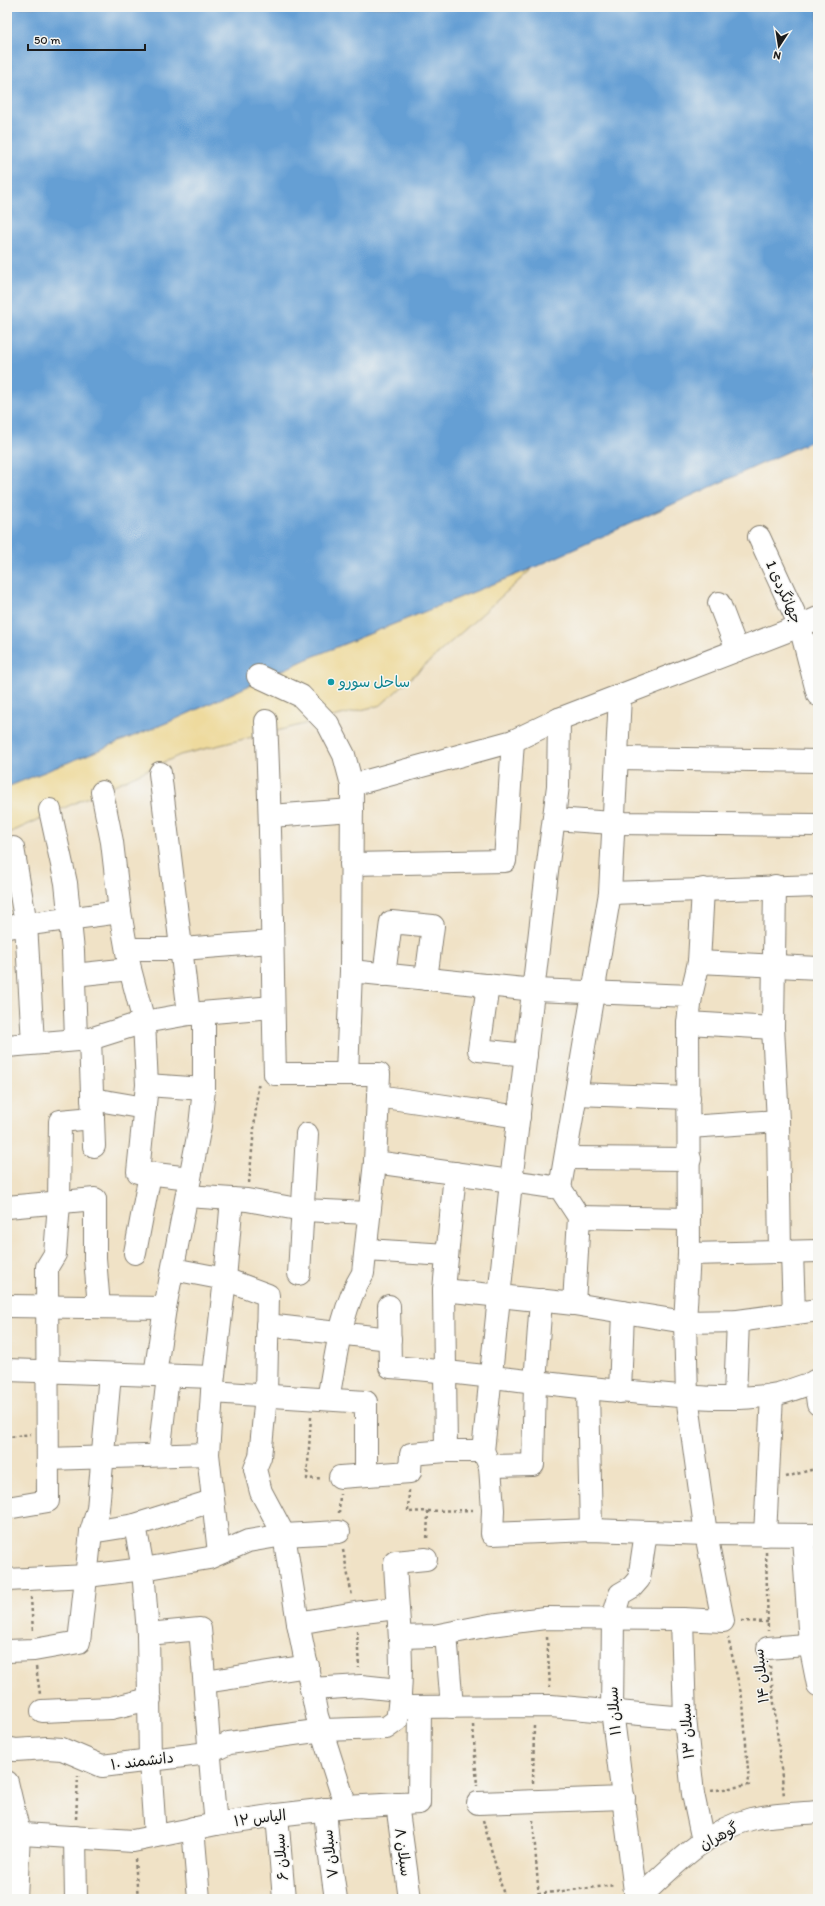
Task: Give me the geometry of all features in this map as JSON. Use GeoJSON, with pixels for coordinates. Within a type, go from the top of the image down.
{"type":"FeatureCollection","features":[{"type":"Feature","properties":{"kind":"street","name":"جهانگردی 1"},"geometry":{"type":"LineString","coordinates":[[759,537],[809,622],[818,696]]}},
{"type":"Feature","properties":{"kind":"street"},"geometry":{"type":"LineString","coordinates":[[719,603],[737,650]]}},
{"type":"Feature","properties":{"kind":"street"},"geometry":{"type":"LineString","coordinates":[[352,785],[513,741],[558,719],[809,622]]}},
{"type":"Feature","properties":{"kind":"street"},"geometry":{"type":"LineString","coordinates":[[258,676],[301,696],[328,724],[344,755],[352,785],[351,971],[347,1074]]}},
{"type":"Feature","properties":{"kind":"street"},"geometry":{"type":"LineString","coordinates":[[574,1304],[579,1217],[560,1188],[567,1158],[576,1094],[610,893],[620,696]]}},
{"type":"Feature","properties":{"kind":"street"},"geometry":{"type":"LineString","coordinates":[[558,719],[558,786],[511,1182],[500,1296],[490,1377],[487,1458],[493,1510],[492,1534],[591,1530],[811,1536],[814,1644],[818,1685]]}},
{"type":"Feature","properties":{"kind":"street"},"geometry":{"type":"LineString","coordinates":[[266,721],[271,816],[271,942],[275,1074],[379,1074],[375,1162],[363,1273],[350,1300],[341,1335],[320,1399]]}},
{"type":"Feature","properties":{"kind":"street"},"geometry":{"type":"LineString","coordinates":[[351,864],[505,861],[513,741]]}},
{"type":"Feature","properties":{"kind":"street"},"geometry":{"type":"LineString","coordinates":[[617,758],[818,761]]}},
{"type":"Feature","properties":{"kind":"street"},"geometry":{"type":"LineString","coordinates":[[159,1455],[165,1308],[200,1126],[204,1089],[196,1013],[182,949],[160,772]]}},
{"type":"Feature","properties":{"kind":"street"},"geometry":{"type":"LineString","coordinates":[[102,792],[112,842],[120,912],[129,959],[144,1022],[147,1085],[138,1172],[150,1174],[189,1187],[240,1200],[303,1210],[369,1214]]}},
{"type":"Feature","properties":{"kind":"street"},"geometry":{"type":"LineString","coordinates":[[50,810],[66,883],[74,975],[92,1109],[94,1146]]}},
{"type":"Feature","properties":{"kind":"street"},"geometry":{"type":"LineString","coordinates":[[271,816],[352,810]]}},
{"type":"Feature","properties":{"kind":"street"},"geometry":{"type":"LineString","coordinates":[[554,818],[613,823],[818,825]]}},
{"type":"Feature","properties":{"kind":"street"},"geometry":{"type":"LineString","coordinates":[[13,848],[16,925],[33,1044]]}},
{"type":"Feature","properties":{"kind":"street"},"geometry":{"type":"LineString","coordinates":[[610,893],[775,886],[818,886]]}},
{"type":"Feature","properties":{"kind":"street"},"geometry":{"type":"LineString","coordinates":[[775,886],[773,1028],[786,1252],[794,1313]]}},
{"type":"Feature","properties":{"kind":"street"},"geometry":{"type":"LineString","coordinates":[[401,1636],[434,1636],[490,1625],[546,1618],[682,1619],[724,1621],[706,1534],[687,1396],[685,1322],[689,1254],[690,1159],[688,1023],[691,996],[699,962],[702,889]]}},
{"type":"Feature","properties":{"kind":"street"},"geometry":{"type":"LineString","coordinates":[[16,925],[120,912]]}},
{"type":"Feature","properties":{"kind":"street"},"geometry":{"type":"LineString","coordinates":[[384,974],[391,922],[433,926],[426,979]]}},
{"type":"Feature","properties":{"kind":"street"},"geometry":{"type":"LineString","coordinates":[[74,975],[129,959],[182,949],[271,942]]}},
{"type":"Feature","properties":{"kind":"street"},"geometry":{"type":"LineString","coordinates":[[699,962],[773,967],[818,968]]}},
{"type":"Feature","properties":{"kind":"street"},"geometry":{"type":"LineString","coordinates":[[351,971],[534,990],[691,996]]}},
{"type":"Feature","properties":{"kind":"street"},"geometry":{"type":"LineString","coordinates":[[488,985],[479,1050],[526,1055]]}},
{"type":"Feature","properties":{"kind":"street"},"geometry":{"type":"LineString","coordinates":[[7,1046],[83,1039],[144,1022],[196,1013],[273,1007]]}},
{"type":"Feature","properties":{"kind":"street"},"geometry":{"type":"LineString","coordinates":[[688,1023],[773,1028]]}},
{"type":"Feature","properties":{"kind":"street"},"geometry":{"type":"LineString","coordinates":[[147,1085],[204,1089]]}},
{"type":"Feature","properties":{"kind":"street"},"geometry":{"type":"LineString","coordinates":[[576,1094],[689,1098]]}},
{"type":"Feature","properties":{"kind":"street"},"geometry":{"type":"LineString","coordinates":[[378,1096],[519,1117]]}},
{"type":"Feature","properties":{"kind":"street"},"geometry":{"type":"LineString","coordinates":[[7,1508],[48,1501],[47,1267],[55,1254],[59,1204],[60,1121],[92,1109],[145,1108]]}},
{"type":"Feature","properties":{"kind":"street"},"geometry":{"type":"LineString","coordinates":[[689,1127],[778,1121]]}},
{"type":"Feature","properties":{"kind":"street"},"geometry":{"type":"LineString","coordinates":[[300,1274],[307,1134]]}},
{"type":"Feature","properties":{"kind":"street"},"geometry":{"type":"LineString","coordinates":[[567,1158],[690,1159]]}},
{"type":"Feature","properties":{"kind":"street"},"geometry":{"type":"LineString","coordinates":[[375,1162],[560,1188]]}},
{"type":"Feature","properties":{"kind":"street"},"geometry":{"type":"LineString","coordinates":[[446,1451],[444,1290],[455,1173]]}},
{"type":"Feature","properties":{"kind":"street"},"geometry":{"type":"LineString","coordinates":[[135,1253],[150,1174]]}},
{"type":"Feature","properties":{"kind":"street"},"geometry":{"type":"LineString","coordinates":[[7,1207],[59,1204],[95,1199],[95,1258],[99,1307]]}},
{"type":"Feature","properties":{"kind":"street"},"geometry":{"type":"LineString","coordinates":[[219,1553],[208,1454],[212,1384],[225,1279],[240,1200]]}},
{"type":"Feature","properties":{"kind":"street"},"geometry":{"type":"LineString","coordinates":[[579,1217],[689,1219]]}},
{"type":"Feature","properties":{"kind":"street"},"geometry":{"type":"LineString","coordinates":[[366,1250],[447,1255]]}},
{"type":"Feature","properties":{"kind":"street"},"geometry":{"type":"LineString","coordinates":[[689,1254],[818,1251]]}},
{"type":"Feature","properties":{"kind":"street"},"geometry":{"type":"LineString","coordinates":[[173,1269],[225,1279]]}},
{"type":"Feature","properties":{"kind":"street","name":"سبلان ۷"},"geometry":{"type":"LineString","coordinates":[[225,1279],[268,1295],[266,1395],[260,1457],[255,1469],[261,1492],[284,1536],[298,1623],[317,1716],[323,1730],[336,1808],[328,1843],[336,1899]]}},
{"type":"Feature","properties":{"kind":"street"},"geometry":{"type":"LineString","coordinates":[[444,1290],[574,1304],[685,1322],[738,1321],[818,1310]]}},
{"type":"Feature","properties":{"kind":"street"},"geometry":{"type":"LineString","coordinates":[[340,1477],[410,1472],[411,1454],[446,1451],[533,1465],[535,1383],[541,1300]]}},
{"type":"Feature","properties":{"kind":"street"},"geometry":{"type":"LineString","coordinates":[[7,1306],[165,1308]]}},
{"type":"Feature","properties":{"kind":"street"},"geometry":{"type":"LineString","coordinates":[[390,1306],[390,1367],[445,1371],[588,1389],[687,1396],[735,1397],[772,1395],[816,1381],[818,1404]]}},
{"type":"Feature","properties":{"kind":"street"},"geometry":{"type":"LineString","coordinates":[[620,1392],[623,1312]]}},
{"type":"Feature","properties":{"kind":"street"},"geometry":{"type":"LineString","coordinates":[[735,1397],[738,1321]]}},
{"type":"Feature","properties":{"kind":"street"},"geometry":{"type":"LineString","coordinates":[[267,1326],[390,1339]]}},
{"type":"Feature","properties":{"kind":"street"},"geometry":{"type":"LineString","coordinates":[[7,1370],[162,1375],[266,1395],[366,1402],[366,1474]]}},
{"type":"Feature","properties":{"kind":"street"},"geometry":{"type":"LineString","coordinates":[[7,1651],[34,1650],[79,1642],[91,1532],[98,1508],[110,1374]]}},
{"type":"Feature","properties":{"kind":"street"},"geometry":{"type":"LineString","coordinates":[[588,1389],[591,1530]]}},
{"type":"Feature","properties":{"kind":"street"},"geometry":{"type":"LineString","coordinates":[[765,1535],[772,1395]]}},
{"type":"Feature","properties":{"kind":"street"},"geometry":{"type":"LineString","coordinates":[[48,1459],[208,1454]]}},
{"type":"Feature","properties":{"kind":"street"},"geometry":{"type":"LineString","coordinates":[[91,1532],[135,1525],[212,1500]]}},
{"type":"Feature","properties":{"kind":"street"},"geometry":{"type":"LineString","coordinates":[[135,1525],[143,1569],[148,1634],[150,1761],[155,1836]]}},
{"type":"Feature","properties":{"kind":"street"},"geometry":{"type":"LineString","coordinates":[[7,1580],[87,1576],[143,1569],[209,1558],[248,1541],[284,1536],[339,1532]]}},
{"type":"Feature","properties":{"kind":"street","name":"سبلان ۱۱"},"geometry":{"type":"LineString","coordinates":[[636,1894],[612,1711],[613,1618],[620,1594],[632,1587],[639,1579],[646,1532]]}},
{"type":"Feature","properties":{"kind":"street"},"geometry":{"type":"LineString","coordinates":[[399,1699],[401,1636],[397,1608],[395,1562],[426,1559]]}},
{"type":"Feature","properties":{"kind":"street"},"geometry":{"type":"LineString","coordinates":[[298,1623],[355,1613],[397,1608]]}},
{"type":"Feature","properties":{"kind":"street","name":"سبلان ۱۳"},"geometry":{"type":"LineString","coordinates":[[682,1619],[685,1718],[693,1794],[703,1841]]}},
{"type":"Feature","properties":{"kind":"street"},"geometry":{"type":"LineString","coordinates":[[148,1634],[200,1629],[205,1682],[208,1753],[216,1824]]}},
{"type":"Feature","properties":{"kind":"street"},"geometry":{"type":"LineString","coordinates":[[446,1634],[452,1707]]}},
{"type":"Feature","properties":{"kind":"street"},"geometry":{"type":"LineString","coordinates":[[768,1648],[814,1644]]}},
{"type":"Feature","properties":{"kind":"street"},"geometry":{"type":"LineString","coordinates":[[205,1682],[308,1666]]}},
{"type":"Feature","properties":{"kind":"street"},"geometry":{"type":"LineString","coordinates":[[312,1689],[361,1686],[420,1707],[551,1706],[685,1718]]}},
{"type":"Feature","properties":{"kind":"street"},"geometry":{"type":"LineString","coordinates":[[42,1711],[111,1708],[150,1699]]}},
{"type":"Feature","properties":{"kind":"street","name":"دانشمند ۱۰"},"geometry":{"type":"LineString","coordinates":[[7,1748],[16,1750],[47,1748],[62,1749],[102,1766],[150,1761],[208,1753],[229,1743],[323,1730],[386,1728],[397,1720],[399,1699]]}},
{"type":"Feature","properties":{"kind":"street","name":"الیاس ۱۲"},"geometry":{"type":"LineString","coordinates":[[13,1833],[133,1841],[193,1828],[277,1815],[336,1808],[419,1803],[420,1707]]}},
{"type":"Feature","properties":{"kind":"street"},"geometry":{"type":"LineString","coordinates":[[7,1782],[13,1833],[16,1899]]}},
{"type":"Feature","properties":{"kind":"street"},"geometry":{"type":"LineString","coordinates":[[478,1803],[624,1798]]}},
{"type":"Feature","properties":{"kind":"street","name":"سبلان ۸"},"geometry":{"type":"LineString","coordinates":[[397,1804],[410,1899]]}},
{"type":"Feature","properties":{"kind":"street","name":"گوهران"},"geometry":{"type":"LineString","coordinates":[[636,1894],[703,1841],[727,1828],[752,1819],[818,1812]]}},
{"type":"Feature","properties":{"kind":"street","name":"سبلان ۶"},"geometry":{"type":"LineString","coordinates":[[277,1815],[284,1899]]}},
{"type":"Feature","properties":{"kind":"street"},"geometry":{"type":"LineString","coordinates":[[193,1828],[199,1899]]}},
{"type":"Feature","properties":{"kind":"street"},"geometry":{"type":"LineString","coordinates":[[75,1837],[76,1899]]}},
{"type":"Feature","properties":{"kind":"path"},"geometry":{"type":"LineString","coordinates":[[240,1200],[258,1086],[275,1074]]}},
{"type":"Feature","properties":{"kind":"path"},"geometry":{"type":"LineString","coordinates":[[320,1399],[307,1479],[340,1477],[339,1532],[355,1613],[361,1686]]}},
{"type":"Feature","properties":{"kind":"path"},"geometry":{"type":"LineString","coordinates":[[7,1440],[9,1437],[48,1432]]}},
{"type":"Feature","properties":{"kind":"path"},"geometry":{"type":"LineString","coordinates":[[768,1481],[818,1468]]}},
{"type":"Feature","properties":{"kind":"path"},"geometry":{"type":"LineString","coordinates":[[410,1472],[408,1512],[493,1510]]}},
{"type":"Feature","properties":{"kind":"path"},"geometry":{"type":"LineString","coordinates":[[426,1559],[428,1511]]}},
{"type":"Feature","properties":{"kind":"path","name":"سبلان ۱۴"},"geometry":{"type":"LineString","coordinates":[[765,1535],[768,1648],[786,1815]]}},
{"type":"Feature","properties":{"kind":"path"},"geometry":{"type":"LineString","coordinates":[[31,1578],[34,1650]]}},
{"type":"Feature","properties":{"kind":"path"},"geometry":{"type":"LineString","coordinates":[[546,1618],[549,1667]]}},
{"type":"Feature","properties":{"kind":"path"},"geometry":{"type":"LineString","coordinates":[[693,1794],[749,1785],[743,1702],[724,1621],[768,1622]]}},
{"type":"Feature","properties":{"kind":"path"},"geometry":{"type":"LineString","coordinates":[[75,1837],[79,1756]]}},
{"type":"Feature","properties":{"kind":"path"},"geometry":{"type":"LineString","coordinates":[[133,1841],[138,1899]]}},
{"type":"Feature","properties":{"kind":"path"},"geometry":{"type":"LineString","coordinates":[[538,1894],[636,1894]]}},
{"type":"Feature","properties":{"kind":"sand","name":"ساحل سورو"},"geometry":{"type":"Polygon","coordinates":[[[533,568],[381,705],[180,755],[7,834],[7,787],[176,719],[307,659],[533,568]]]}},
{"type":"Feature","properties":{"kind":"water"},"geometry":{"type":"Polygon","coordinates":[[[7,7],[818,7],[818,438],[533,568],[307,659],[176,719],[7,787],[7,7]]]}},
{"type":"Feature","properties":{"kind":"place","name":"ساحل سورو"},"geometry":{"type":"Point","coordinates":[331,682]}}]}
